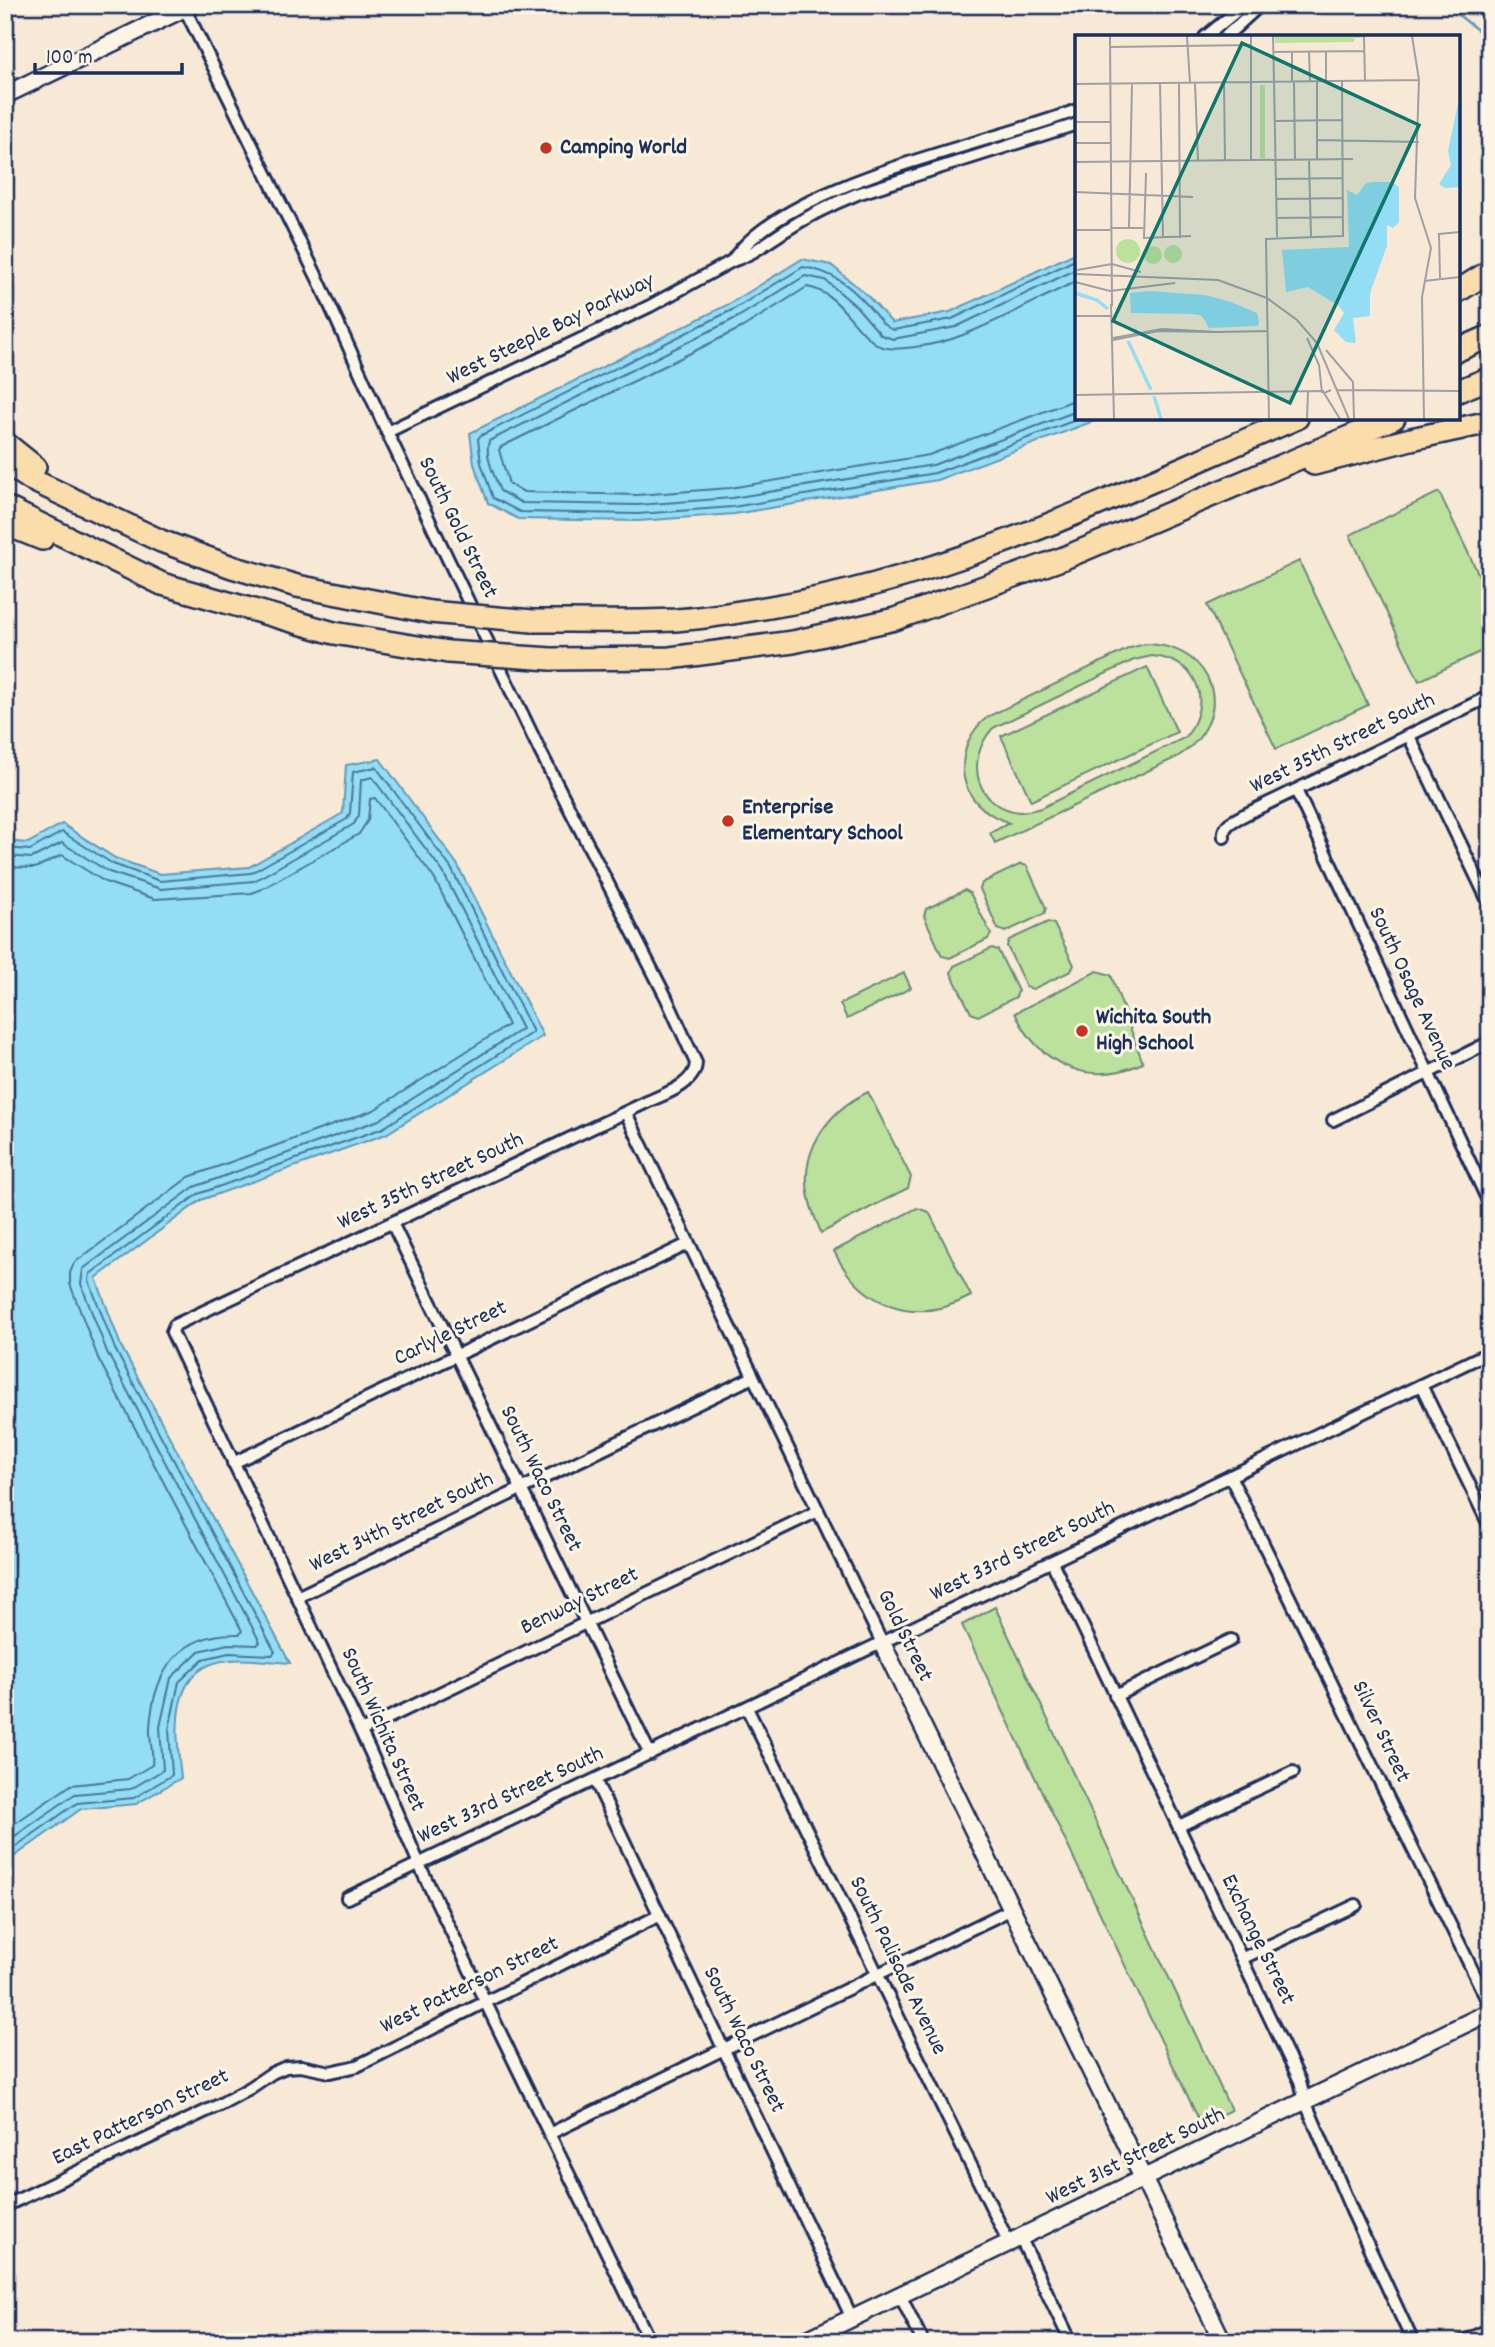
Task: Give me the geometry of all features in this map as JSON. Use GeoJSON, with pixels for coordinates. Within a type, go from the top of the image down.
{"type":"FeatureCollection","features":[{"type":"Feature","properties":{"kind":"highway"},"geometry":{"type":"LineString","coordinates":[[1460,290],[1490,271]]}},
{"type":"Feature","properties":{"kind":"highway"},"geometry":{"type":"LineString","coordinates":[[1460,349],[1490,336]]}},
{"type":"Feature","properties":{"kind":"highway"},"geometry":{"type":"LineString","coordinates":[[1460,390],[1490,378]]}},
{"type":"Feature","properties":{"kind":"highway"},"geometry":{"type":"LineString","coordinates":[[1182,467],[1256,420]]}},
{"type":"Feature","properties":{"kind":"highway"},"geometry":{"type":"LineString","coordinates":[[5,462],[30,479],[161,541],[297,586],[430,612],[533,621],[678,620],[817,598],[934,566],[1042,527],[1292,420]]}},
{"type":"Feature","properties":{"kind":"highway"},"geometry":{"type":"LineString","coordinates":[[5,507],[162,584],[334,634],[448,652],[551,659],[670,658],[793,642],[895,619],[1064,558],[1389,420]]}},
{"type":"Feature","properties":{"kind":"highway"},"geometry":{"type":"LineString","coordinates":[[1240,483],[1410,439],[1490,422]]}},
{"type":"Feature","properties":{"kind":"highway"},"geometry":{"type":"LineString","coordinates":[[5,443],[52,481],[93,509]]}},
{"type":"Feature","properties":{"kind":"highway"},"geometry":{"type":"LineString","coordinates":[[5,524],[66,550],[134,570]]}},
{"type":"Feature","properties":{"kind":"street"},"geometry":{"type":"LineString","coordinates":[[1207,35],[1244,5]]}},
{"type":"Feature","properties":{"kind":"street"},"geometry":{"type":"LineString","coordinates":[[1227,35],[1260,5]]}},
{"type":"Feature","properties":{"kind":"street"},"geometry":{"type":"LineString","coordinates":[[5,94],[186,6]]}},
{"type":"Feature","properties":{"kind":"street","name":"South Gold Street"},"geometry":{"type":"LineString","coordinates":[[186,6],[319,281],[387,432],[540,751],[666,997],[696,1067]]}},
{"type":"Feature","properties":{"kind":"street","name":"West Steeple Bay Parkway"},"geometry":{"type":"LineString","coordinates":[[732,261],[742,245],[774,222],[832,192],[875,175],[1075,111]]}},
{"type":"Feature","properties":{"kind":"street","name":"West Steeple Bay Parkway"},"geometry":{"type":"LineString","coordinates":[[387,432],[641,310],[732,261],[751,255],[796,224],[837,202],[1075,125]]}},
{"type":"Feature","properties":{"kind":"street","name":"West 35th Street South"},"geometry":{"type":"LineString","coordinates":[[1224,837],[1226,825],[1490,696]]}},
{"type":"Feature","properties":{"kind":"street"},"geometry":{"type":"LineString","coordinates":[[1409,736],[1490,905]]}},
{"type":"Feature","properties":{"kind":"street","name":"South Osage Avenue"},"geometry":{"type":"LineString","coordinates":[[1296,790],[1490,1205]]}},
{"type":"Feature","properties":{"kind":"street"},"geometry":{"type":"LineString","coordinates":[[1333,1120],[1490,1042]]}},
{"type":"Feature","properties":{"kind":"street","name":"West 35th Street South"},"geometry":{"type":"LineString","coordinates":[[175,1325],[626,1113],[688,1080],[693,1076],[696,1067]]}},
{"type":"Feature","properties":{"kind":"street","name":"Gold Street"},"geometry":{"type":"LineString","coordinates":[[626,1113],[1223,2342]]}},
{"type":"Feature","properties":{"kind":"street","name":"South Waco Street"},"geometry":{"type":"LineString","coordinates":[[392,1223],[650,1754]]}},
{"type":"Feature","properties":{"kind":"street","name":"Carlyle Street"},"geometry":{"type":"LineString","coordinates":[[233,1463],[688,1244]]}},
{"type":"Feature","properties":{"kind":"street","name":"South Wichita Street"},"geometry":{"type":"LineString","coordinates":[[175,1325],[173,1335],[361,1731],[419,1864],[650,2342]]}},
{"type":"Feature","properties":{"kind":"street","name":"West 33rd Street South"},"geometry":{"type":"LineString","coordinates":[[347,1898],[1490,1352]]}},
{"type":"Feature","properties":{"kind":"street","name":"West 34th Street South"},"geometry":{"type":"LineString","coordinates":[[297,1597],[753,1377]]}},
{"type":"Feature","properties":{"kind":"street"},"geometry":{"type":"LineString","coordinates":[[1421,1385],[1490,1527]]}},
{"type":"Feature","properties":{"kind":"street","name":"Silver Street"},"geometry":{"type":"LineString","coordinates":[[1230,1476],[1490,2006]]}},
{"type":"Feature","properties":{"kind":"street","name":"Benway Street"},"geometry":{"type":"LineString","coordinates":[[361,1731],[818,1511]]}},
{"type":"Feature","properties":{"kind":"street","name":"Exchange Street"},"geometry":{"type":"LineString","coordinates":[[1052,1562],[1300,2081],[1305,2101],[1352,2211],[1413,2342]]}},
{"type":"Feature","properties":{"kind":"street"},"geometry":{"type":"LineString","coordinates":[[1115,1696],[1231,1640]]}},
{"type":"Feature","properties":{"kind":"street","name":"South Palisade Avenue"},"geometry":{"type":"LineString","coordinates":[[747,1708],[877,1973],[1014,2240],[1071,2342]]}},
{"type":"Feature","properties":{"kind":"street"},"geometry":{"type":"LineString","coordinates":[[1179,1826],[1293,1772]]}},
{"type":"Feature","properties":{"kind":"street","name":"South Waco Street"},"geometry":{"type":"LineString","coordinates":[[596,1780],[852,2318]]}},
{"type":"Feature","properties":{"kind":"street"},"geometry":{"type":"LineString","coordinates":[[1243,1958],[1356,1905]]}},
{"type":"Feature","properties":{"kind":"street"},"geometry":{"type":"LineString","coordinates":[[549,2134],[1012,1909]]}},
{"type":"Feature","properties":{"kind":"street","name":"West Patterson Street"},"geometry":{"type":"LineString","coordinates":[[293,2066],[330,2072],[353,2067],[660,1915]]}},
{"type":"Feature","properties":{"kind":"street","name":"West 31st Street South"},"geometry":{"type":"LineString","coordinates":[[802,2342],[1490,2012]]}},
{"type":"Feature","properties":{"kind":"street","name":"East Patterson Street"},"geometry":{"type":"LineString","coordinates":[[5,2206],[219,2105],[272,2073],[293,2066]]}},
{"type":"Feature","properties":{"kind":"street"},"geometry":{"type":"LineString","coordinates":[[900,2295],[923,2342]]}},
{"type":"Feature","properties":{"kind":"street"},"geometry":{"type":"LineString","coordinates":[[1462,2342],[1490,2329]]}},
{"type":"Feature","properties":{"kind":"green space"},"geometry":{"type":"Polygon","coordinates":[[[1439,492],[1490,598],[1490,647],[1419,681],[1350,535],[1439,492]]]}},
{"type":"Feature","properties":{"kind":"green space"},"geometry":{"type":"Polygon","coordinates":[[[1299,561],[1368,705],[1276,749],[1207,605],[1299,561]]]}},
{"type":"Feature","properties":{"kind":"green space"},"geometry":{"type":"Polygon","coordinates":[[[1145,644],[1170,648],[1189,657],[1203,670],[1211,687],[1213,705],[1208,723],[1196,741],[1177,757],[995,843],[990,833],[1009,823],[984,810],[965,781],[964,757],[972,734],[989,716],[1130,648],[1145,644]],[[1152,656],[1134,660],[993,728],[984,740],[977,767],[984,791],[992,801],[1004,808],[1019,812],[1038,809],[1186,737],[1198,709],[1197,684],[1191,674],[1168,659],[1152,656]]]}},
{"type":"Feature","properties":{"kind":"green space"},"geometry":{"type":"Polygon","coordinates":[[[1147,667],[1177,732],[1031,801],[1001,736],[1147,667]]]}},
{"type":"Feature","properties":{"kind":"green space"},"geometry":{"type":"Polygon","coordinates":[[[1021,864],[1027,866],[1046,908],[1044,914],[1005,932],[998,929],[980,889],[982,883],[1021,864]]]}},
{"type":"Feature","properties":{"kind":"green space"},"geometry":{"type":"Polygon","coordinates":[[[965,890],[970,893],[991,934],[988,939],[950,958],[942,956],[924,916],[926,909],[965,890]]]}},
{"type":"Feature","properties":{"kind":"green space"},"geometry":{"type":"Polygon","coordinates":[[[1048,922],[1054,924],[1074,965],[1071,971],[1033,989],[1026,987],[1007,946],[1009,940],[1048,922]]]}},
{"type":"Feature","properties":{"kind":"green space"},"geometry":{"type":"Polygon","coordinates":[[[992,948],[998,950],[1018,991],[1016,997],[978,1016],[971,1013],[951,973],[954,966],[992,948]]]}},
{"type":"Feature","properties":{"kind":"green space"},"geometry":{"type":"Polygon","coordinates":[[[1097,971],[1111,975],[1143,1063],[1103,1073],[1068,1067],[1038,1046],[1015,1013],[1097,971]]]}},
{"type":"Feature","properties":{"kind":"green space"},"geometry":{"type":"Polygon","coordinates":[[[904,973],[911,988],[847,1019],[840,1004],[904,973]]]}},
{"type":"Feature","properties":{"kind":"green space"},"geometry":{"type":"Polygon","coordinates":[[[868,1092],[911,1177],[908,1188],[821,1233],[811,1206],[807,1184],[812,1151],[818,1136],[839,1111],[868,1092]]]}},
{"type":"Feature","properties":{"kind":"green space"},"geometry":{"type":"Polygon","coordinates":[[[917,1208],[929,1212],[971,1296],[930,1310],[911,1310],[892,1306],[875,1298],[859,1286],[845,1270],[834,1251],[917,1208]]]}},
{"type":"Feature","properties":{"kind":"green space"},"geometry":{"type":"Polygon","coordinates":[[[995,1607],[1231,2110],[1201,2124],[962,1625],[995,1607]]]}},
{"type":"Feature","properties":{"kind":"water"},"geometry":{"type":"Polygon","coordinates":[[[1075,253],[1075,420],[1096,420],[937,480],[734,514],[638,521],[518,519],[488,503],[474,464],[470,433],[731,303],[802,259],[831,265],[867,295],[892,323],[950,312],[1075,253]]]}},
{"type":"Feature","properties":{"kind":"water"},"geometry":{"type":"Polygon","coordinates":[[[380,759],[457,864],[543,1036],[386,1134],[201,1200],[96,1278],[121,1346],[290,1663],[230,1660],[210,1665],[195,1674],[185,1688],[180,1704],[178,1741],[181,1778],[136,1804],[81,1809],[5,1863],[5,841],[28,843],[62,824],[115,858],[160,874],[249,867],[343,813],[346,765],[380,759]]]}},
{"type":"Feature","properties":{"kind":"waterway"},"geometry":{"type":"LineString","coordinates":[[1446,5],[1490,40]]}},
{"type":"Feature","properties":{"kind":"place","name":"Camping World"},"geometry":{"type":"Point","coordinates":[546,148]}},
{"type":"Feature","properties":{"kind":"place","name":"Enterprise Elementary School"},"geometry":{"type":"Point","coordinates":[728,821]}},
{"type":"Feature","properties":{"kind":"place","name":"Wichita South High School"},"geometry":{"type":"Point","coordinates":[1082,1031]}}]}
